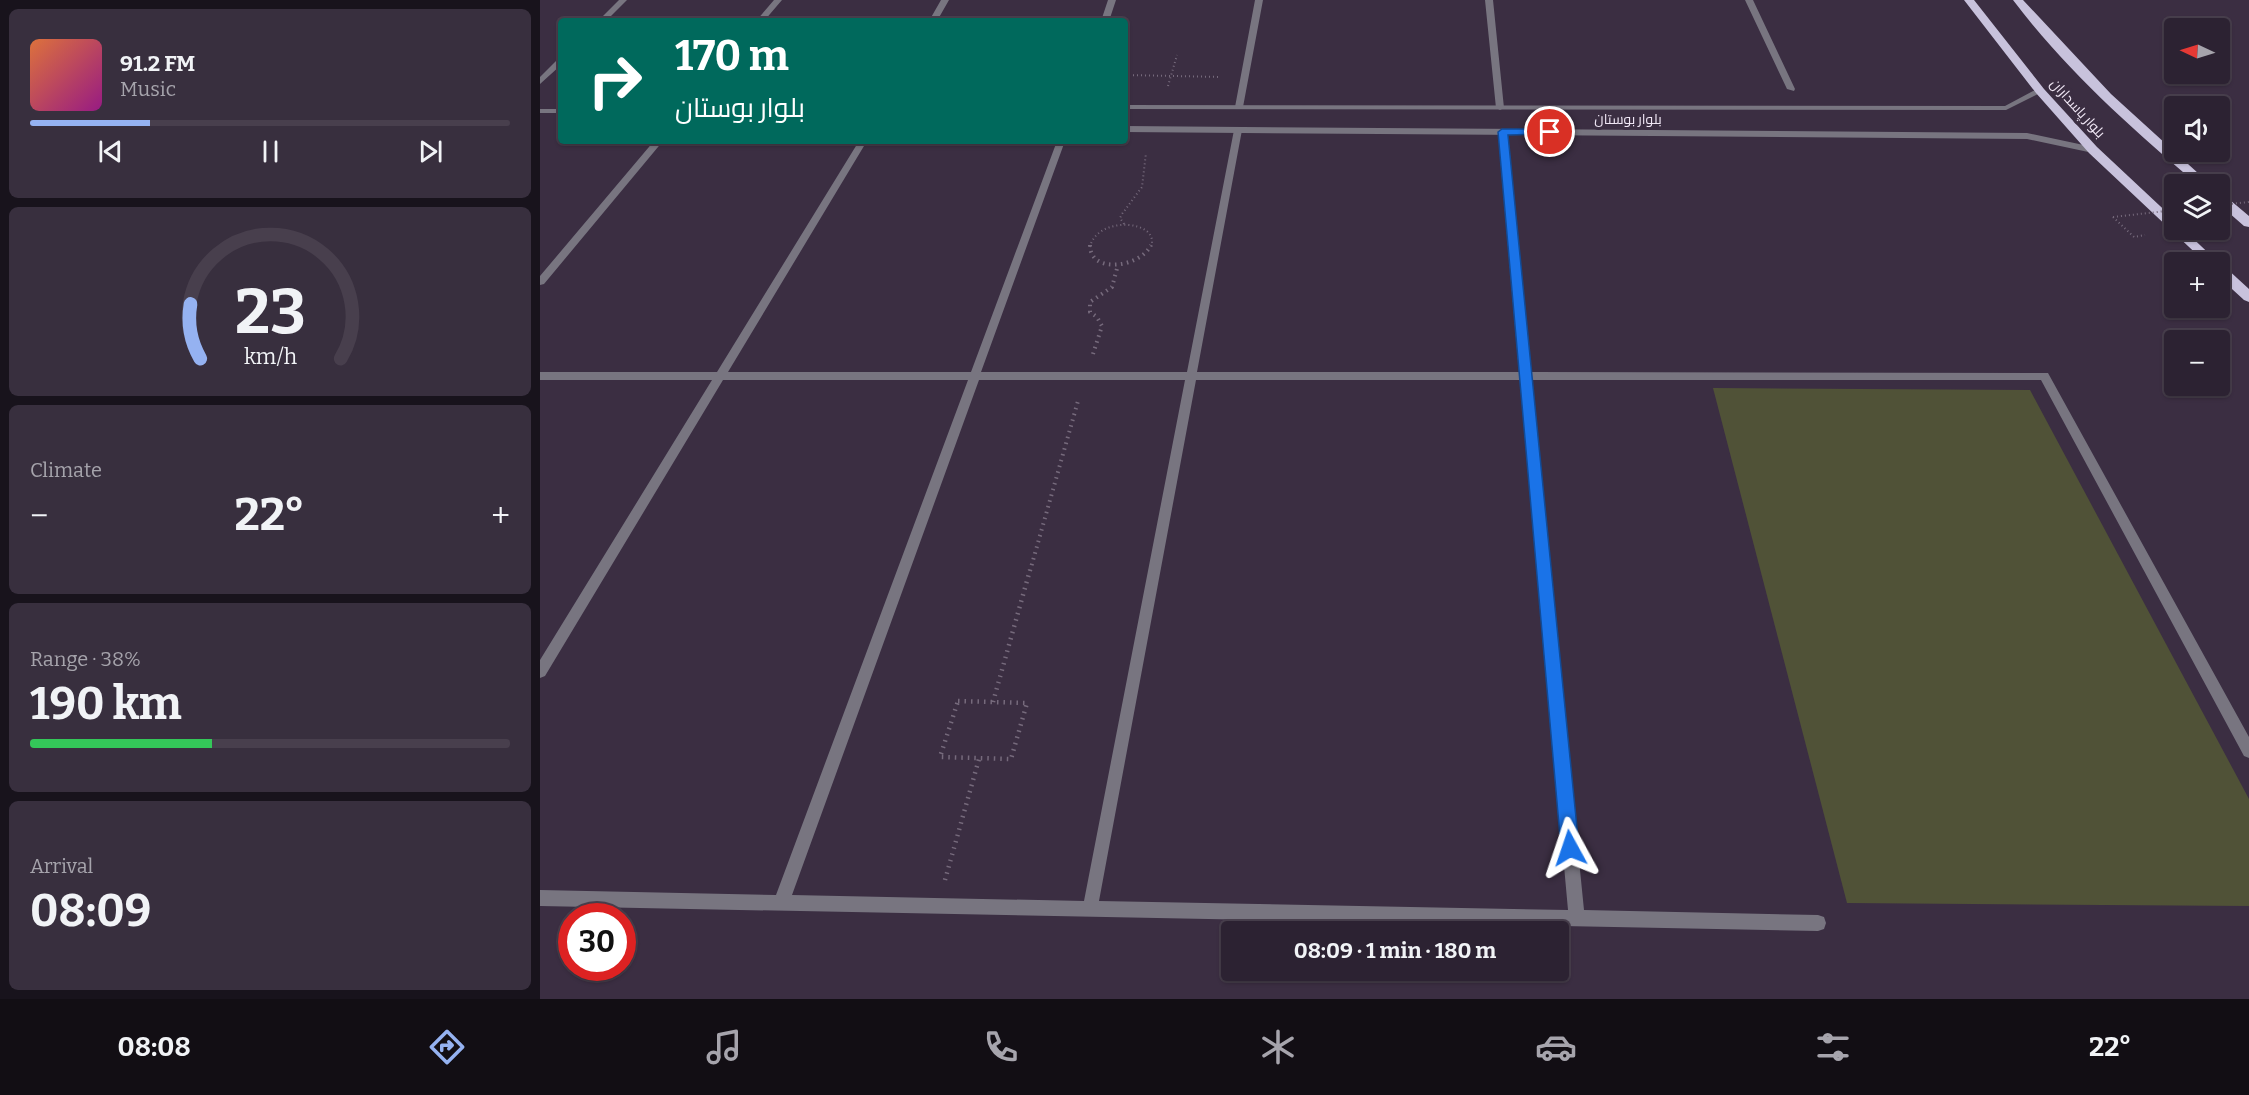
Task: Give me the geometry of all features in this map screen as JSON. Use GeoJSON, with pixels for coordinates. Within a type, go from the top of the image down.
{"type":"FeatureCollection","features":[{"type":"Feature","properties":{"kind":"highway","name":"بلوار پاسداران"},"geometry":{"type":"LineString","coordinates":[[1969,0],[2040,91],[2093,150],[2164,217]]}},
{"type":"Feature","properties":{"kind":"highway","name":"بلوار پاسداران"},"geometry":{"type":"LineString","coordinates":[[2019,0],[2101,90],[2161,148],[2192,174]]}},
{"type":"Feature","properties":{"kind":"highway"},"geometry":{"type":"LineString","coordinates":[[2230,207],[2249,223]]}},
{"type":"Feature","properties":{"kind":"highway","name":"بلوار پاسداران"},"geometry":{"type":"LineString","coordinates":[[2189,240],[2201,252]]}},
{"type":"Feature","properties":{"kind":"highway"},"geometry":{"type":"LineString","coordinates":[[2230,279],[2249,297]]}},
{"type":"Feature","properties":{"kind":"street"},"geometry":{"type":"LineString","coordinates":[[605,18],[623,0]]}},
{"type":"Feature","properties":{"kind":"street"},"geometry":{"type":"LineString","coordinates":[[763,18],[778,0]]}},
{"type":"Feature","properties":{"kind":"street"},"geometry":{"type":"LineString","coordinates":[[935,18],[945,0]]}},
{"type":"Feature","properties":{"kind":"street"},"geometry":{"type":"LineString","coordinates":[[1106,18],[1112,0]]}},
{"type":"Feature","properties":{"kind":"street"},"geometry":{"type":"LineString","coordinates":[[1239,107],[1259,0]]}},
{"type":"Feature","properties":{"kind":"street"},"geometry":{"type":"LineString","coordinates":[[1489,0],[1500,108]]}},
{"type":"Feature","properties":{"kind":"street"},"geometry":{"type":"LineString","coordinates":[[1749,0],[1791,89]]}},
{"type":"Feature","properties":{"kind":"street"},"geometry":{"type":"LineString","coordinates":[[540,82],[558,64]]}},
{"type":"Feature","properties":{"kind":"street","name":"بلوار بوستان"},"geometry":{"type":"LineString","coordinates":[[1128,107],[2006,108],[2040,91]]}},
{"type":"Feature","properties":{"kind":"street"},"geometry":{"type":"LineString","coordinates":[[540,111],[558,111]]}},
{"type":"Feature","properties":{"kind":"street","name":"بلوار بوستان"},"geometry":{"type":"LineString","coordinates":[[1128,129],[2027,136],[2093,150]]}},
{"type":"Feature","properties":{"kind":"street"},"geometry":{"type":"LineString","coordinates":[[1090,909],[1238,130]]}},
{"type":"Feature","properties":{"kind":"street"},"geometry":{"type":"LineString","coordinates":[[1502,132],[1577,919]]}},
{"type":"Feature","properties":{"kind":"street"},"geometry":{"type":"LineString","coordinates":[[540,282],[656,144]]}},
{"type":"Feature","properties":{"kind":"street"},"geometry":{"type":"LineString","coordinates":[[540,672],[861,144]]}},
{"type":"Feature","properties":{"kind":"street"},"geometry":{"type":"LineString","coordinates":[[781,903],[1059,144]]}},
{"type":"Feature","properties":{"kind":"street"},"geometry":{"type":"LineString","coordinates":[[540,376],[2044,376],[2249,751]]}},
{"type":"Feature","properties":{"kind":"street"},"geometry":{"type":"LineString","coordinates":[[540,898],[1818,923]]}},
{"type":"Feature","properties":{"kind":"path"},"geometry":{"type":"LineString","coordinates":[[1163,107],[1177,55]]}},
{"type":"Feature","properties":{"kind":"path"},"geometry":{"type":"LineString","coordinates":[[1128,75],[1244,77]]}},
{"type":"Feature","properties":{"kind":"path"},"geometry":{"type":"LineString","coordinates":[[1124,224],[1120,218],[1123,209],[1140,191],[1144,180],[1147,150],[1155,129]]}},
{"type":"Feature","properties":{"kind":"path"},"geometry":{"type":"LineString","coordinates":[[2230,204],[2249,202]]}},
{"type":"Feature","properties":{"kind":"path"},"geometry":{"type":"LineString","coordinates":[[2134,237],[2113,217],[2164,211]]}},
{"type":"Feature","properties":{"kind":"path"},"geometry":{"type":"LineString","coordinates":[[1124,224],[1146,228],[1154,242],[1151,250],[1143,258],[1118,265],[1095,260],[1089,253],[1088,246],[1092,238],[1100,231],[1124,224]]}},
{"type":"Feature","properties":{"kind":"path"},"geometry":{"type":"LineString","coordinates":[[993,702],[1102,326],[1090,312],[1090,302],[1112,287],[1118,265]]}},
{"type":"Feature","properties":{"kind":"path"},"geometry":{"type":"LineString","coordinates":[[958,701],[1027,703],[1011,759],[980,759],[940,757],[958,701]]}},
{"type":"Feature","properties":{"kind":"path"},"geometry":{"type":"LineString","coordinates":[[937,906],[980,759]]}},
{"type":"Feature","properties":{"kind":"green space"},"geometry":{"type":"Polygon","coordinates":[[[1713,388],[2030,390],[2249,799],[2249,906],[1847,903],[1713,388]]]}},
{"type":"Feature","properties":{"kind":"route"},"geometry":{"type":"LineString","coordinates":[[1550,132],[1502,132],[1570,848]]}}]}
